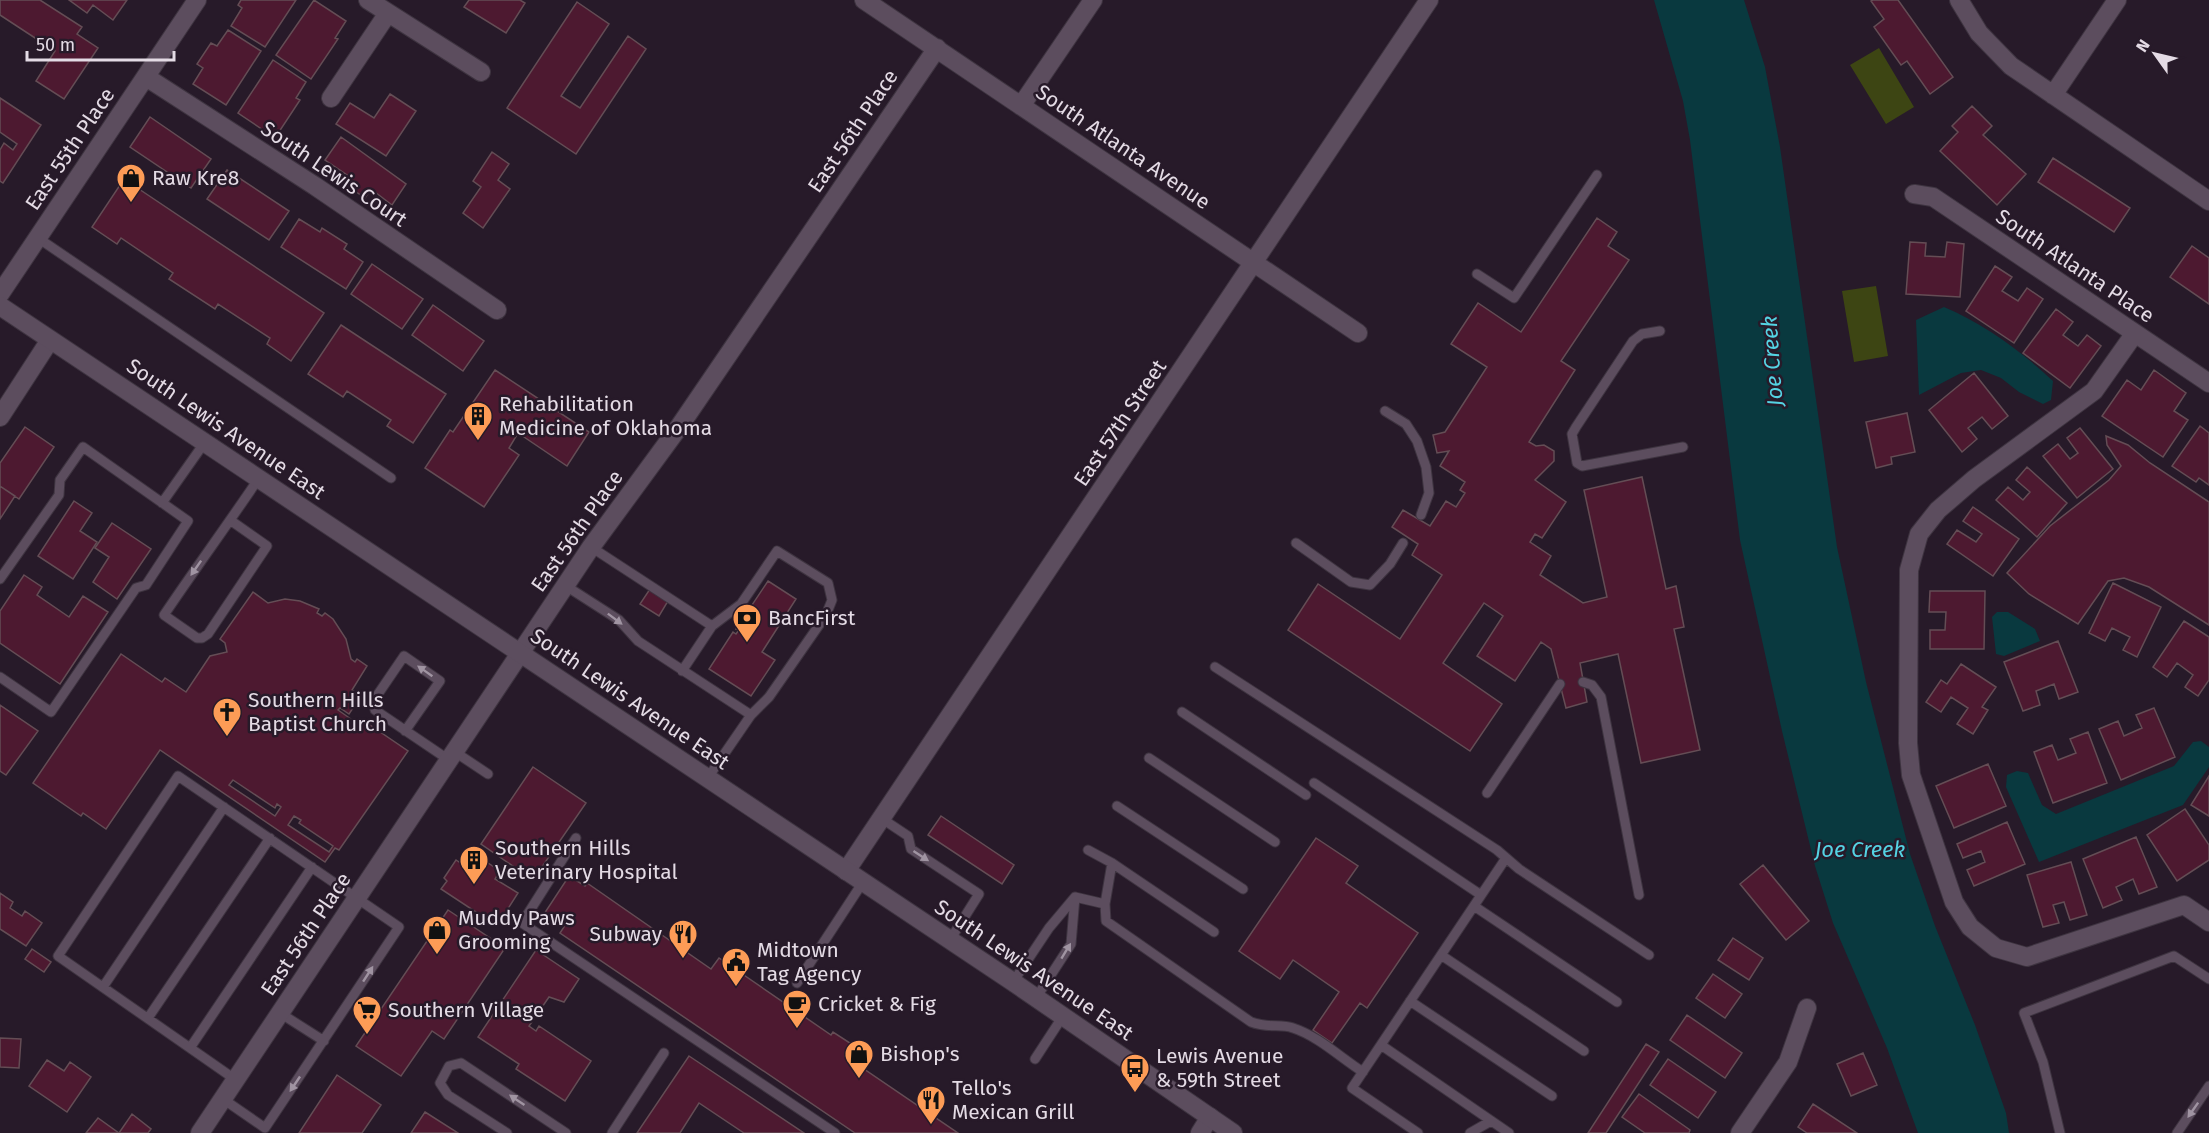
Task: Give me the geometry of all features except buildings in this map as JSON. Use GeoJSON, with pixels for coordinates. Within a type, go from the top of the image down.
{"type":"FeatureCollection","features":[{"type":"Feature","properties":{"kind":"street","name":"East 55th Place"},"geometry":{"type":"LineString","coordinates":[[0,294],[197,0]]}},
{"type":"Feature","properties":{"kind":"street"},"geometry":{"type":"LineString","coordinates":[[368,0],[481,72]]}},
{"type":"Feature","properties":{"kind":"street","name":"South Atlanta Avenue"},"geometry":{"type":"LineString","coordinates":[[864,0],[1358,333]]}},
{"type":"Feature","properties":{"kind":"street"},"geometry":{"type":"LineString","coordinates":[[1021,106],[1093,0]]}},
{"type":"Feature","properties":{"kind":"street","name":"East 57th Street"},"geometry":{"type":"LineString","coordinates":[[846,871],[1255,263],[1428,0]]}},
{"type":"Feature","properties":{"kind":"street"},"geometry":{"type":"LineString","coordinates":[[1959,0],[1979,33],[2011,66],[2209,201]]}},
{"type":"Feature","properties":{"kind":"street"},"geometry":{"type":"LineString","coordinates":[[2053,95],[2117,0]]}},
{"type":"Feature","properties":{"kind":"street"},"geometry":{"type":"LineString","coordinates":[[331,98],[388,13]]}},
{"type":"Feature","properties":{"kind":"street","name":"East 56th Place"},"geometry":{"type":"LineString","coordinates":[[200,1133],[591,547],[679,428],[937,48]]}},
{"type":"Feature","properties":{"kind":"street","name":"South Lewis Court"},"geometry":{"type":"LineString","coordinates":[[146,77],[315,186],[497,310]]}},
{"type":"Feature","properties":{"kind":"street","name":"South Atlanta Place"},"geometry":{"type":"LineString","coordinates":[[1914,194],[1933,197],[2209,383]]}},
{"type":"Feature","properties":{"kind":"street","name":"South Lewis Avenue East"},"geometry":{"type":"LineString","coordinates":[[0,306],[1013,982],[1233,1133]]}},
{"type":"Feature","properties":{"kind":"street"},"geometry":{"type":"LineString","coordinates":[[2136,333],[2094,391],[1974,479],[1938,510],[1919,534],[1909,570],[1908,743],[1911,775],[1954,902],[1970,927],[1996,948],[2027,957],[2184,905],[2209,922]]}},
{"type":"Feature","properties":{"kind":"street"},"geometry":{"type":"LineString","coordinates":[[0,417],[50,340]]}},
{"type":"Feature","properties":{"kind":"street"},"geometry":{"type":"LineString","coordinates":[[1740,1133],[1788,1062],[1807,1008]]}},
{"type":"Feature","properties":{"kind":"street"},"geometry":{"type":"LineString","coordinates":[[1200,1133],[1210,1117]]}},
{"type":"Feature","properties":{"kind":"lane"},"geometry":{"type":"LineString","coordinates":[[1477,274],[1514,298],[1597,175]]}},
{"type":"Feature","properties":{"kind":"lane"},"geometry":{"type":"LineString","coordinates":[[38,238],[391,478]]}},
{"type":"Feature","properties":{"kind":"lane"},"geometry":{"type":"LineString","coordinates":[[1660,331],[1642,334],[1633,341],[1572,434],[1577,463],[1582,466],[1683,447]]}},
{"type":"Feature","properties":{"kind":"lane"},"geometry":{"type":"LineString","coordinates":[[1384,411],[1406,424],[1417,441],[1423,458],[1429,493],[1421,515]]}},
{"type":"Feature","properties":{"kind":"lane"},"geometry":{"type":"LineString","coordinates":[[162,503],[206,442]]}},
{"type":"Feature","properties":{"kind":"lane"},"geometry":{"type":"LineString","coordinates":[[0,579],[59,495],[60,480],[83,447],[188,521],[146,585],[136,588],[51,712],[0,676]]}},
{"type":"Feature","properties":{"kind":"lane"},"geometry":{"type":"LineString","coordinates":[[230,520],[267,546],[208,634],[197,638],[164,615],[259,478]]}},
{"type":"Feature","properties":{"kind":"lane"},"geometry":{"type":"LineString","coordinates":[[1296,543],[1351,582],[1370,585],[1390,564],[1403,543]]}},
{"type":"Feature","properties":{"kind":"lane"},"geometry":{"type":"LineString","coordinates":[[591,547],[712,626]]}},
{"type":"Feature","properties":{"kind":"lane"},"geometry":{"type":"LineString","coordinates":[[682,671],[712,626],[741,604],[777,551],[828,584],[832,600],[826,615],[770,697],[751,715],[708,779]]}},
{"type":"Feature","properties":{"kind":"lane"},"geometry":{"type":"LineString","coordinates":[[566,586],[619,620],[638,640],[682,671],[751,715]]}},
{"type":"Feature","properties":{"kind":"lane"},"geometry":{"type":"LineString","coordinates":[[405,731],[440,681],[404,656],[374,700],[375,710],[405,731],[488,774]]}},
{"type":"Feature","properties":{"kind":"lane"},"geometry":{"type":"LineString","coordinates":[[1215,667],[1649,955]]}},
{"type":"Feature","properties":{"kind":"lane"},"geometry":{"type":"LineString","coordinates":[[1583,682],[1592,685],[1600,697],[1639,895]]}},
{"type":"Feature","properties":{"kind":"lane"},"geometry":{"type":"LineString","coordinates":[[1487,793],[1560,684]]}},
{"type":"Feature","properties":{"kind":"lane"},"geometry":{"type":"LineString","coordinates":[[1182,712],[1306,795]]}},
{"type":"Feature","properties":{"kind":"lane"},"geometry":{"type":"LineString","coordinates":[[1149,758],[1275,842]]}},
{"type":"Feature","properties":{"kind":"lane"},"geometry":{"type":"LineString","coordinates":[[223,1099],[265,1128],[399,927],[178,776],[58,956],[236,1080]]}},
{"type":"Feature","properties":{"kind":"lane"},"geometry":{"type":"LineString","coordinates":[[1314,783],[1481,895]]}},
{"type":"Feature","properties":{"kind":"lane"},"geometry":{"type":"LineString","coordinates":[[1117,806],[1243,889]]}},
{"type":"Feature","properties":{"kind":"lane"},"geometry":{"type":"LineString","coordinates":[[103,987],[224,807]]}},
{"type":"Feature","properties":{"kind":"lane"},"geometry":{"type":"LineString","coordinates":[[881,818],[908,836],[911,849],[979,894],[950,940]]}},
{"type":"Feature","properties":{"kind":"lane"},"geometry":{"type":"LineString","coordinates":[[148,1018],[270,838]]}},
{"type":"Feature","properties":{"kind":"lane"},"geometry":{"type":"LineString","coordinates":[[576,838],[522,923],[835,1133]]}},
{"type":"Feature","properties":{"kind":"lane"},"geometry":{"type":"LineString","coordinates":[[1088,850],[1112,863],[1214,932]]}},
{"type":"Feature","properties":{"kind":"lane"},"geometry":{"type":"LineString","coordinates":[[1418,1133],[1352,1088],[1506,858]]}},
{"type":"Feature","properties":{"kind":"lane"},"geometry":{"type":"LineString","coordinates":[[1112,863],[1105,904],[1106,921],[1251,1022],[1266,1028],[1290,1026],[1302,1031],[1363,1072]]}},
{"type":"Feature","properties":{"kind":"lane"},"geometry":{"type":"LineString","coordinates":[[190,1048],[312,867]]}},
{"type":"Feature","properties":{"kind":"lane"},"geometry":{"type":"LineString","coordinates":[[797,983],[863,882]]}},
{"type":"Feature","properties":{"kind":"lane"},"geometry":{"type":"LineString","coordinates":[[1075,897],[1105,904]]}},
{"type":"Feature","properties":{"kind":"lane"},"geometry":{"type":"LineString","coordinates":[[1013,982],[1048,928],[1075,897]]}},
{"type":"Feature","properties":{"kind":"lane"},"geometry":{"type":"LineString","coordinates":[[1036,998],[1071,944],[1075,897]]}},
{"type":"Feature","properties":{"kind":"lane"},"geometry":{"type":"LineString","coordinates":[[1474,906],[1617,1002]]}},
{"type":"Feature","properties":{"kind":"lane"},"geometry":{"type":"LineString","coordinates":[[1441,955],[1584,1051]]}},
{"type":"Feature","properties":{"kind":"lane"},"geometry":{"type":"LineString","coordinates":[[2060,1133],[2043,1062],[2024,1013],[2174,956],[2209,979]]}},
{"type":"Feature","properties":{"kind":"lane"},"geometry":{"type":"LineString","coordinates":[[1410,1001],[1552,1096]]}},
{"type":"Feature","properties":{"kind":"lane"},"geometry":{"type":"LineString","coordinates":[[280,1013],[324,1041]]}},
{"type":"Feature","properties":{"kind":"lane"},"geometry":{"type":"LineString","coordinates":[[1035,1059],[1063,1017]]}},
{"type":"Feature","properties":{"kind":"lane"},"geometry":{"type":"LineString","coordinates":[[1381,1045],[1509,1133]]}},
{"type":"Feature","properties":{"kind":"lane"},"geometry":{"type":"LineString","coordinates":[[612,1133],[664,1053]]}},
{"type":"Feature","properties":{"kind":"lane"},"geometry":{"type":"LineString","coordinates":[[507,1133],[448,1095],[440,1083],[449,1066],[462,1063],[566,1133]]}},
{"type":"Feature","properties":{"kind":"lane"},"geometry":{"type":"LineString","coordinates":[[2177,1133],[2209,1086]]}},
{"type":"Feature","properties":{"kind":"lane"},"geometry":{"type":"LineString","coordinates":[[1470,1133],[1491,1121]]}},
{"type":"Feature","properties":{"kind":"green space"},"geometry":{"type":"Polygon","coordinates":[[[1879,48],[1914,107],[1886,124],[1850,65],[1879,48]]]}},
{"type":"Feature","properties":{"kind":"green space"},"geometry":{"type":"Polygon","coordinates":[[[1876,286],[1888,356],[1854,362],[1842,291],[1876,286]]]}},
{"type":"Feature","properties":{"kind":"water","name":"Joe Creek"},"geometry":{"type":"Polygon","coordinates":[[[1654,0],[1744,0],[1765,67],[1780,147],[1837,547],[1866,682],[1910,854],[1935,926],[1975,1025],[2006,1113],[2009,1133],[1918,1133],[1887,1048],[1833,923],[1815,866],[1782,731],[1740,540],[1690,140],[1683,101],[1654,0]]]}},
{"type":"Feature","properties":{"kind":"water"},"geometry":{"type":"Polygon","coordinates":[[[1944,307],[1987,330],[2041,370],[2053,381],[2051,400],[2043,404],[2019,392],[2001,378],[1981,370],[1961,373],[1919,395],[1916,320],[1944,307]]]}},
{"type":"Feature","properties":{"kind":"water"},"geometry":{"type":"Polygon","coordinates":[[[1997,612],[2008,612],[2035,629],[2040,641],[2004,656],[1996,654],[1992,617],[1997,612]]]}},
{"type":"Feature","properties":{"kind":"water"},"geometry":{"type":"Polygon","coordinates":[[[2201,741],[2209,747],[2209,767],[2183,805],[2039,862],[2006,787],[2007,775],[2017,771],[2028,773],[2042,805],[2056,814],[2174,766],[2193,742],[2201,741]]]}},
{"type":"Feature","properties":{"kind":"place","name":"Raw Kre8"},"geometry":{"type":"Point","coordinates":[131,204]}},
{"type":"Feature","properties":{"kind":"place","name":"Rehabilitation Medicine of Oklahoma"},"geometry":{"type":"Point","coordinates":[478,442]}},
{"type":"Feature","properties":{"kind":"place","name":"BancFirst"},"geometry":{"type":"Point","coordinates":[747,644]}},
{"type":"Feature","properties":{"kind":"place","name":"Southern Hills Baptist Church"},"geometry":{"type":"Point","coordinates":[227,738]}},
{"type":"Feature","properties":{"kind":"place","name":"Southern Hills Veterinary Hospital"},"geometry":{"type":"Point","coordinates":[474,886]}},
{"type":"Feature","properties":{"kind":"place","name":"Muddy Paws Grooming"},"geometry":{"type":"Point","coordinates":[437,956]}},
{"type":"Feature","properties":{"kind":"place","name":"Subway"},"geometry":{"type":"Point","coordinates":[683,960]}},
{"type":"Feature","properties":{"kind":"place","name":"Midtown Tag Agency"},"geometry":{"type":"Point","coordinates":[736,988]}},
{"type":"Feature","properties":{"kind":"place","name":"Cricket & Fig"},"geometry":{"type":"Point","coordinates":[797,1030]}},
{"type":"Feature","properties":{"kind":"place","name":"Southern Village"},"geometry":{"type":"Point","coordinates":[367,1036]}},
{"type":"Feature","properties":{"kind":"place","name":"Bishop's"},"geometry":{"type":"Point","coordinates":[859,1080]}},
{"type":"Feature","properties":{"kind":"place","name":"Lewis Avenue & 59th Street"},"geometry":{"type":"Point","coordinates":[1135,1094]}},
{"type":"Feature","properties":{"kind":"place","name":"Tello's Mexican Grill"},"geometry":{"type":"Point","coordinates":[931,1126]}}]}
